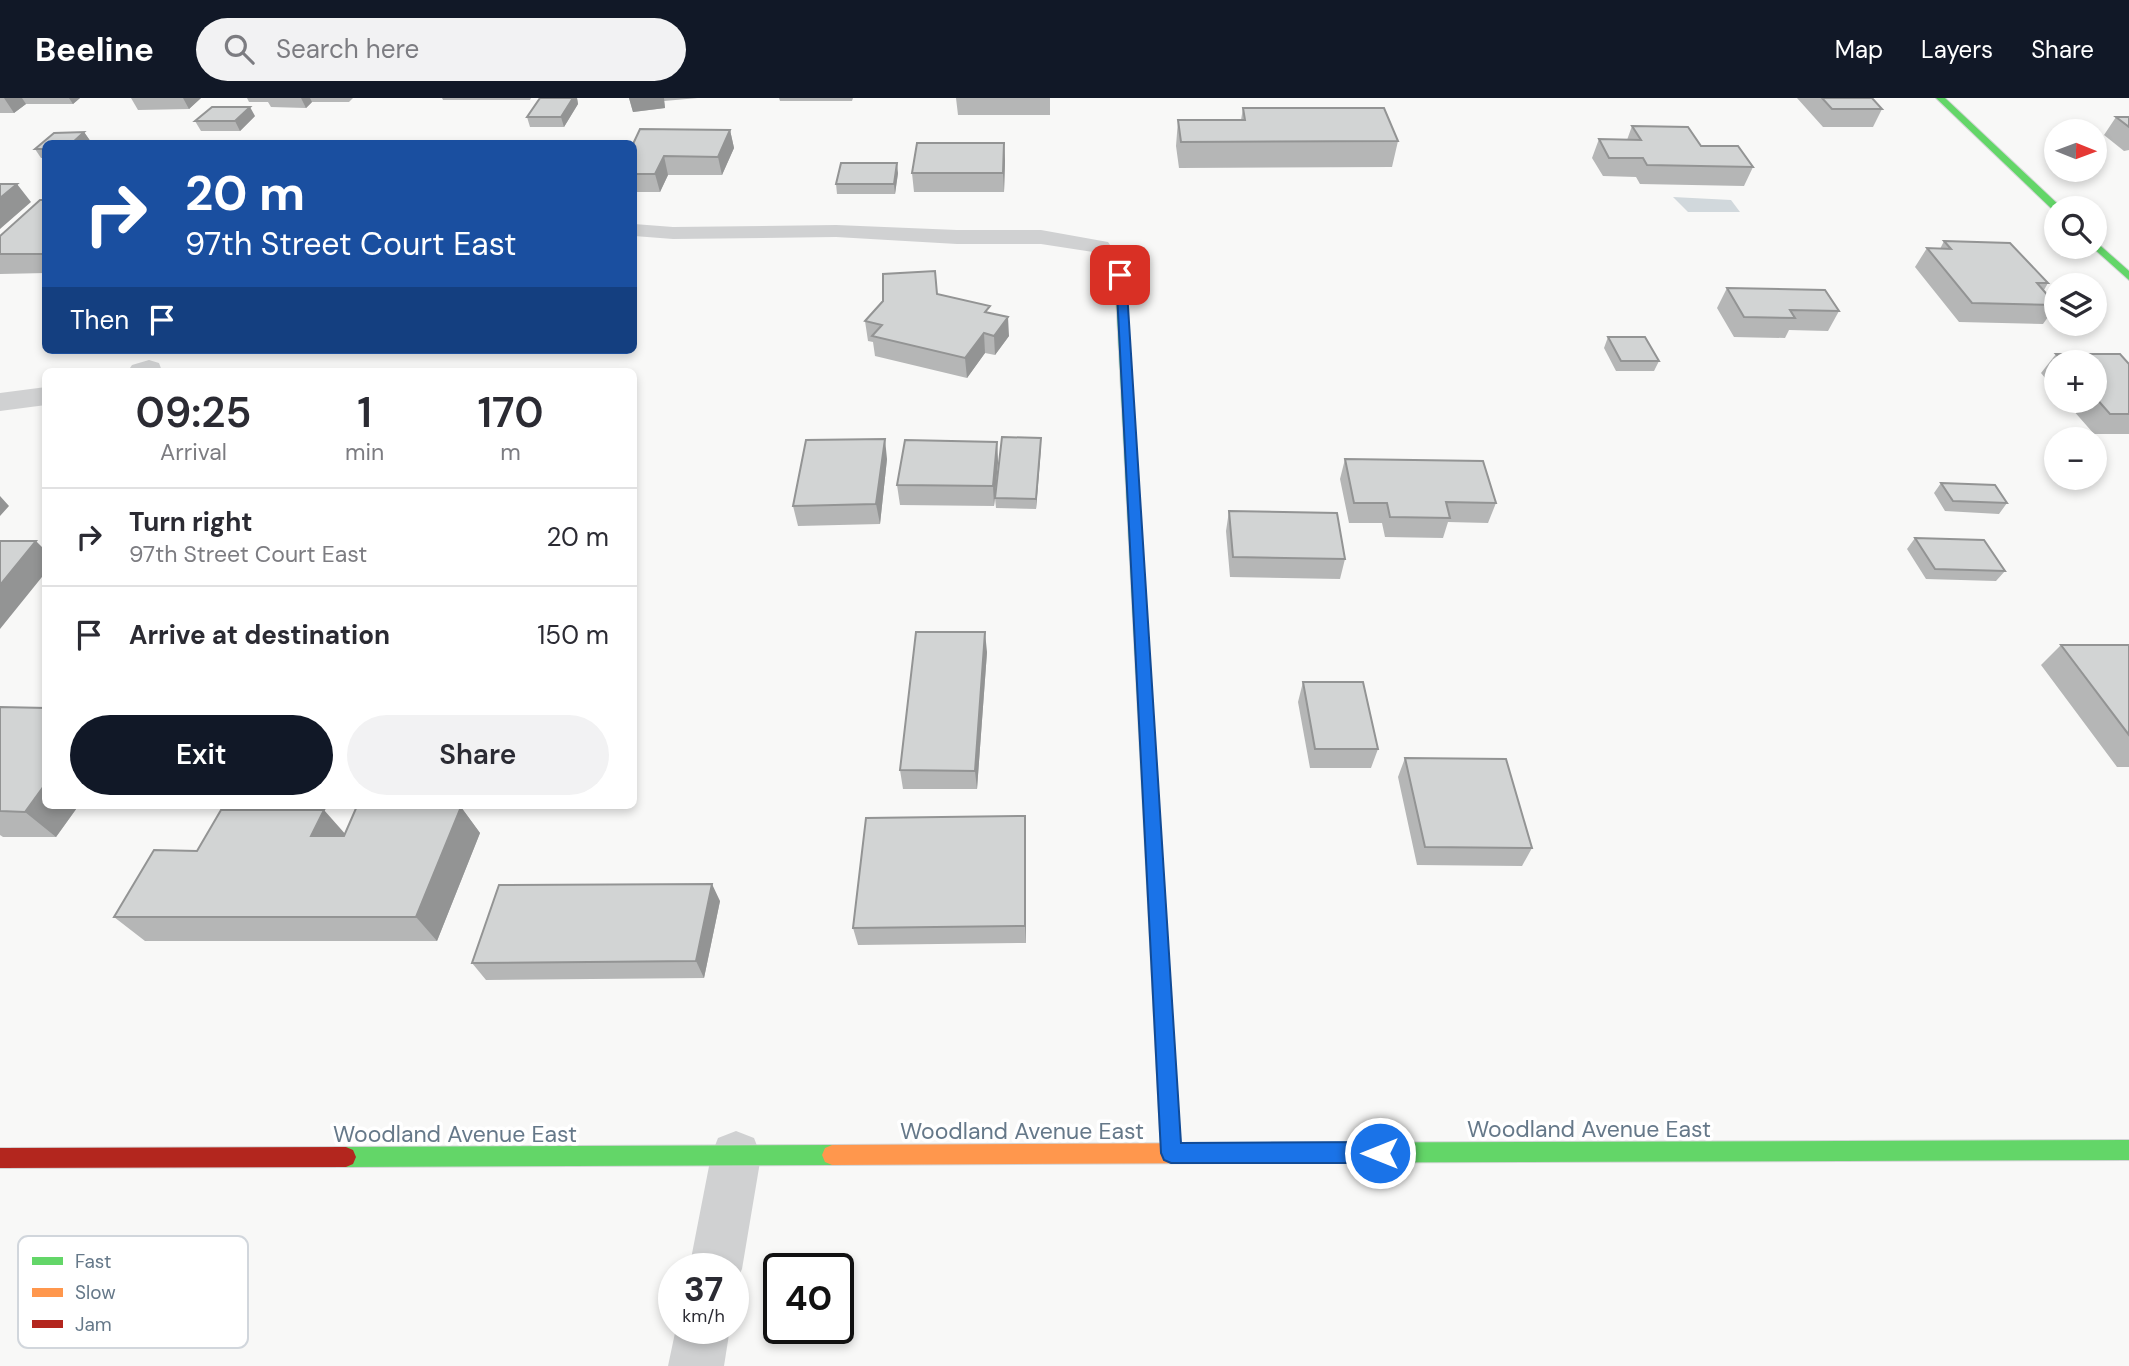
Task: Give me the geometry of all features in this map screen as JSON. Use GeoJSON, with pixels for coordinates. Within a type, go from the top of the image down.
{"type":"FeatureCollection","features":[{"type":"Feature","properties":{"kind":"street"},"geometry":{"type":"LineString","coordinates":[[1940,98],[2044,196]]}},
{"type":"Feature","properties":{"kind":"street"},"geometry":{"type":"LineString","coordinates":[[2107,256],[2129,277]]}},
{"type":"Feature","properties":{"kind":"street"},"geometry":{"type":"LineString","coordinates":[[1120,275],[1171,1153]]}},
{"type":"Feature","properties":{"kind":"street"},"geometry":{"type":"LineString","coordinates":[[0,402],[42,397]]}},
{"type":"Feature","properties":{"kind":"street","name":"Woodland Avenue East"},"geometry":{"type":"LineString","coordinates":[[0,1158],[2129,1150]]}},
{"type":"Feature","properties":{"kind":"street"},"geometry":{"type":"LineString","coordinates":[[718,1253],[736,1156]]}},
{"type":"Feature","properties":{"kind":"street"},"geometry":{"type":"LineString","coordinates":[[696,1366],[701,1344]]}},
{"type":"Feature","properties":{"kind":"lane"},"geometry":{"type":"LineString","coordinates":[[637,230],[673,233],[836,231],[957,237],[1041,237],[1100,247],[1120,275]]}},
{"type":"Feature","properties":{"kind":"shaded area"},"geometry":{"type":"Polygon","coordinates":[[[1673,197],[1731,200],[1740,212],[1688,212],[1673,197]]]}},
{"type":"Feature","properties":{"kind":"building"},"geometry":{"type":"Polygon","coordinates":[[[540,98],[573,98],[561,117],[527,117],[540,98]]]}},
{"type":"Feature","properties":{"kind":"building"},"geometry":{"type":"Polygon","coordinates":[[[1822,98],[1872,98],[1882,109],[1832,109],[1822,98]]]}},
{"type":"Feature","properties":{"kind":"building"},"geometry":{"type":"Polygon","coordinates":[[[212,107],[250,107],[235,121],[195,121],[212,107]]]}},
{"type":"Feature","properties":{"kind":"building"},"geometry":{"type":"Polygon","coordinates":[[[1243,108],[1384,108],[1398,141],[1181,142],[1178,120],[1245,120],[1243,108]]]}},
{"type":"Feature","properties":{"kind":"building"},"geometry":{"type":"Polygon","coordinates":[[[2116,117],[2129,117],[2129,127],[2116,117]]]}},
{"type":"Feature","properties":{"kind":"building"},"geometry":{"type":"Polygon","coordinates":[[[1632,126],[1688,127],[1701,146],[1738,146],[1753,167],[1647,165],[1643,158],[1609,158],[1599,139],[1641,140],[1632,126]]]}},
{"type":"Feature","properties":{"kind":"building"},"geometry":{"type":"Polygon","coordinates":[[[640,129],[730,130],[718,157],[664,156],[655,174],[637,174],[637,140],[635,140],[640,129]]]}},
{"type":"Feature","properties":{"kind":"building"},"geometry":{"type":"Polygon","coordinates":[[[84,132],[75,140],[46,140],[54,133],[84,132]]]}},
{"type":"Feature","properties":{"kind":"building"},"geometry":{"type":"Polygon","coordinates":[[[917,143],[1004,143],[1003,173],[912,173],[917,143]]]}},
{"type":"Feature","properties":{"kind":"building"},"geometry":{"type":"Polygon","coordinates":[[[841,163],[897,163],[894,184],[836,184],[841,163]]]}},
{"type":"Feature","properties":{"kind":"building"},"geometry":{"type":"Polygon","coordinates":[[[0,184],[17,184],[0,198],[0,184]]]}},
{"type":"Feature","properties":{"kind":"building"},"geometry":{"type":"Polygon","coordinates":[[[42,200],[42,254],[0,254],[0,236],[42,200]]]}},
{"type":"Feature","properties":{"kind":"building"},"geometry":{"type":"Polygon","coordinates":[[[1944,241],[2010,243],[2044,279],[2044,283],[2037,283],[2044,291],[2044,305],[1972,303],[1927,248],[1951,249],[1944,241]]]}},
{"type":"Feature","properties":{"kind":"building"},"geometry":{"type":"Polygon","coordinates":[[[935,271],[937,294],[990,306],[985,312],[1008,317],[994,336],[984,333],[965,358],[872,336],[882,325],[865,321],[883,301],[883,274],[935,271]]]}},
{"type":"Feature","properties":{"kind":"building"},"geometry":{"type":"Polygon","coordinates":[[[1727,288],[1825,290],[1839,311],[1790,310],[1795,318],[1744,317],[1727,288]]]}},
{"type":"Feature","properties":{"kind":"building"},"geometry":{"type":"Polygon","coordinates":[[[1608,337],[1645,337],[1659,361],[1621,361],[1608,337]]]}},
{"type":"Feature","properties":{"kind":"building"},"geometry":{"type":"Polygon","coordinates":[[[2107,354],[2120,354],[2129,364],[2129,414],[2110,414],[2107,411],[2107,354]]]}},
{"type":"Feature","properties":{"kind":"building"},"geometry":{"type":"Polygon","coordinates":[[[1002,437],[1041,438],[1036,499],[995,498],[1002,437]]]}},
{"type":"Feature","properties":{"kind":"building"},"geometry":{"type":"Polygon","coordinates":[[[885,439],[876,504],[793,506],[806,440],[885,439]]]}},
{"type":"Feature","properties":{"kind":"building"},"geometry":{"type":"Polygon","coordinates":[[[905,440],[997,442],[993,486],[897,485],[905,440]]]}},
{"type":"Feature","properties":{"kind":"building"},"geometry":{"type":"Polygon","coordinates":[[[1345,459],[1483,461],[1496,503],[1446,502],[1450,518],[1390,517],[1387,503],[1354,503],[1345,459]]]}},
{"type":"Feature","properties":{"kind":"building"},"geometry":{"type":"Polygon","coordinates":[[[1941,483],[1995,485],[2007,503],[1953,501],[1941,483]]]}},
{"type":"Feature","properties":{"kind":"building"},"geometry":{"type":"Polygon","coordinates":[[[1229,511],[1337,513],[1345,559],[1233,557],[1229,511]]]}},
{"type":"Feature","properties":{"kind":"building"},"geometry":{"type":"Polygon","coordinates":[[[1915,538],[1984,540],[2005,571],[1935,569],[1915,538]]]}},
{"type":"Feature","properties":{"kind":"building"},"geometry":{"type":"Polygon","coordinates":[[[0,541],[36,541],[0,585],[0,541]]]}},
{"type":"Feature","properties":{"kind":"building"},"geometry":{"type":"Polygon","coordinates":[[[916,632],[985,632],[975,771],[900,770],[916,632]]]}},
{"type":"Feature","properties":{"kind":"building"},"geometry":{"type":"Polygon","coordinates":[[[2061,645],[2129,645],[2129,735],[2061,645]]]}},
{"type":"Feature","properties":{"kind":"building"},"geometry":{"type":"Polygon","coordinates":[[[1303,682],[1363,682],[1378,749],[1315,749],[1303,682]]]}},
{"type":"Feature","properties":{"kind":"building"},"geometry":{"type":"Polygon","coordinates":[[[0,707],[42,708],[42,789],[25,812],[0,811],[0,707]]]}},
{"type":"Feature","properties":{"kind":"building"},"geometry":{"type":"Polygon","coordinates":[[[1405,758],[1506,759],[1532,848],[1425,847],[1405,758]]]}},
{"type":"Feature","properties":{"kind":"building"},"geometry":{"type":"Polygon","coordinates":[[[356,809],[460,809],[416,917],[114,917],[154,850],[197,851],[221,810],[324,810],[311,836],[344,836],[356,809]]]}},
{"type":"Feature","properties":{"kind":"building"},"geometry":{"type":"Polygon","coordinates":[[[1025,816],[1025,926],[853,928],[866,818],[1025,816]]]}},
{"type":"Feature","properties":{"kind":"building"},"geometry":{"type":"Polygon","coordinates":[[[712,884],[696,961],[472,963],[499,885],[712,884]]]}},
{"type":"Feature","properties":{"kind":"traffic: fast"},"geometry":{"type":"LineString","coordinates":[[1940,98],[2044,196]]}},
{"type":"Feature","properties":{"kind":"traffic: fast"},"geometry":{"type":"LineString","coordinates":[[2107,256],[2129,277]]}},
{"type":"Feature","properties":{"kind":"traffic: fast"},"geometry":{"type":"LineString","coordinates":[[1120,275],[1171,1153]]}},
{"type":"Feature","properties":{"kind":"traffic: fast"},"geometry":{"type":"LineString","coordinates":[[1227,1153],[2129,1150]]}},
{"type":"Feature","properties":{"kind":"traffic: fast"},"geometry":{"type":"LineString","coordinates":[[346,1157],[832,1155]]}},
{"type":"Feature","properties":{"kind":"traffic: slow"},"geometry":{"type":"LineString","coordinates":[[832,1155],[1227,1153]]}},
{"type":"Feature","properties":{"kind":"traffic: jam"},"geometry":{"type":"LineString","coordinates":[[0,1158],[346,1157]]}},
{"type":"Feature","properties":{"kind":"route"},"geometry":{"type":"LineString","coordinates":[[1120,275],[1171,1153],[1380,1153]]}}]}
